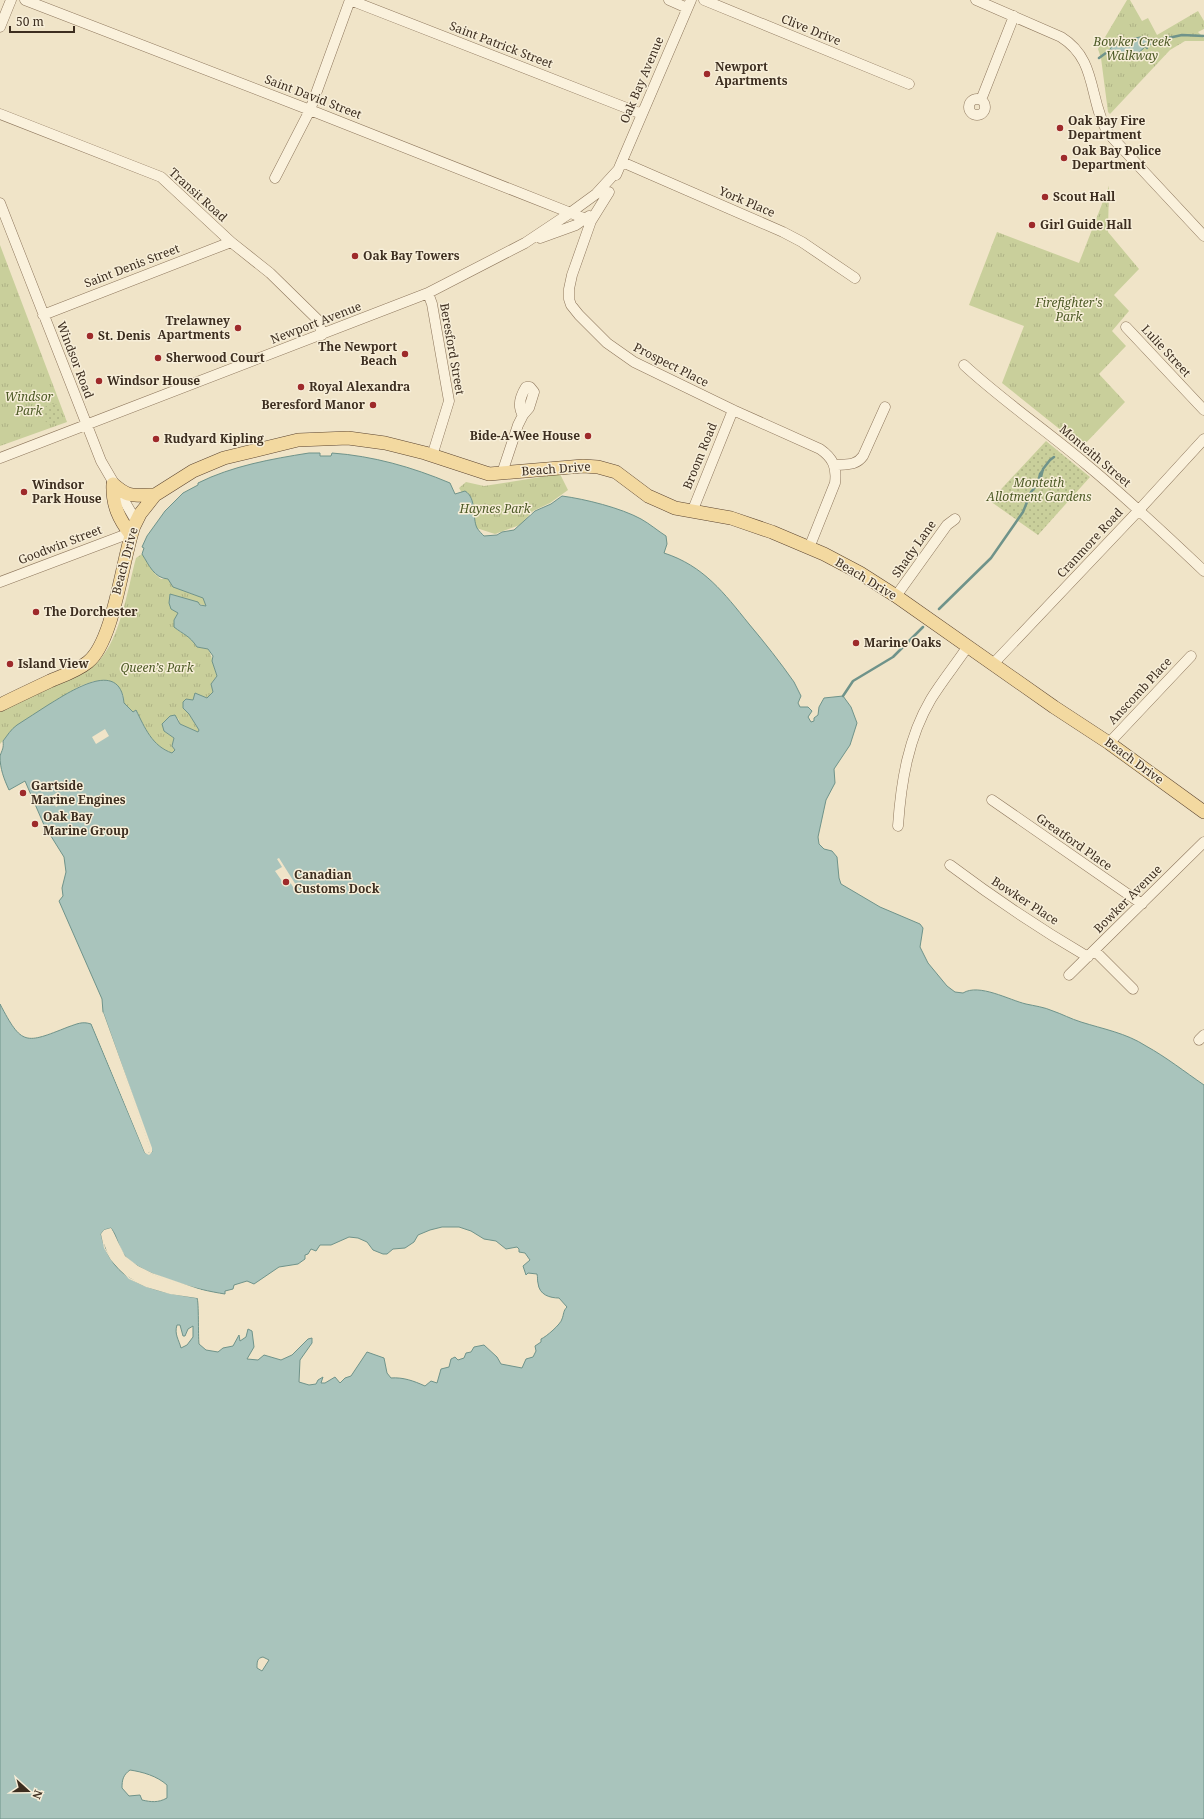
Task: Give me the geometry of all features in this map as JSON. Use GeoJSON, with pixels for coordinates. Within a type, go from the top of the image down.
{"type":"FeatureCollection","features":[{"type":"Feature","properties":{"kind":"main road","name":"Beach Drive"},"geometry":{"type":"LineString","coordinates":[[0,705],[83,665],[99,649],[104,640],[110,621],[131,535],[136,521],[145,506],[155,495],[182,477],[207,464],[239,453],[298,440],[348,438],[385,443],[489,474],[598,466],[616,472],[652,498],[675,508],[746,523],[809,548],[860,573],[896,596],[1109,743],[1204,812]]}},
{"type":"Feature","properties":{"kind":"main road"},"geometry":{"type":"LineString","coordinates":[[113,484],[123,492],[131,495],[155,495]]}},
{"type":"Feature","properties":{"kind":"main road"},"geometry":{"type":"LineString","coordinates":[[113,484],[112,499],[121,521],[131,535]]}},
{"type":"Feature","properties":{"kind":"street"},"geometry":{"type":"LineString","coordinates":[[0,27],[11,0]]}},
{"type":"Feature","properties":{"kind":"street","name":"Saint David Street"},"geometry":{"type":"LineString","coordinates":[[24,0],[310,110],[588,220]]}},
{"type":"Feature","properties":{"kind":"street"},"geometry":{"type":"LineString","coordinates":[[274,178],[310,110],[350,0]]}},
{"type":"Feature","properties":{"kind":"street","name":"Saint Patrick Street"},"geometry":{"type":"LineString","coordinates":[[350,0],[642,114]]}},
{"type":"Feature","properties":{"kind":"street"},"geometry":{"type":"LineString","coordinates":[[669,0],[689,4]]}},
{"type":"Feature","properties":{"kind":"street","name":"Clive Drive"},"geometry":{"type":"LineString","coordinates":[[704,0],[909,84]]}},
{"type":"Feature","properties":{"kind":"street"},"geometry":{"type":"LineString","coordinates":[[976,0],[1070,42],[1080,54],[1088,70],[1100,120],[1108,134],[1204,236]]}},
{"type":"Feature","properties":{"kind":"street","name":"Oak Bay Avenue"},"geometry":{"type":"LineString","coordinates":[[609,192],[689,4]]}},
{"type":"Feature","properties":{"kind":"street"},"geometry":{"type":"LineString","coordinates":[[981,100],[1014,16]]}},
{"type":"Feature","properties":{"kind":"street","name":"Transit Road"},"geometry":{"type":"LineString","coordinates":[[0,114],[161,177],[231,242],[270,273],[303,305],[318,320],[322,335]]}},
{"type":"Feature","properties":{"kind":"street","name":"Newport Avenue"},"geometry":{"type":"LineString","coordinates":[[0,458],[428,293],[525,243],[596,194],[620,166]]}},
{"type":"Feature","properties":{"kind":"street","name":"York Place"},"geometry":{"type":"LineString","coordinates":[[620,166],[783,232],[812,248],[855,278]]}},
{"type":"Feature","properties":{"kind":"street","name":"Prospect Place"},"geometry":{"type":"LineString","coordinates":[[609,192],[588,220],[572,275],[569,289],[571,305],[579,315],[607,343],[634,362],[733,410],[820,449],[829,454],[835,464]]}},
{"type":"Feature","properties":{"kind":"street","name":"Windsor Road"},"geometry":{"type":"LineString","coordinates":[[0,203],[101,461],[113,484],[136,521]]}},
{"type":"Feature","properties":{"kind":"street"},"geometry":{"type":"LineString","coordinates":[[525,243],[567,229],[588,220]]}},
{"type":"Feature","properties":{"kind":"street","name":"Saint Denis Street"},"geometry":{"type":"LineString","coordinates":[[43,315],[231,242]]}},
{"type":"Feature","properties":{"kind":"street","name":"Beresford Street"},"geometry":{"type":"LineString","coordinates":[[428,293],[432,304],[449,401],[432,456]]}},
{"type":"Feature","properties":{"kind":"street","name":"Lulie Street"},"geometry":{"type":"LineString","coordinates":[[1126,327],[1204,410]]}},
{"type":"Feature","properties":{"kind":"street","name":"Monteith Street"},"geometry":{"type":"LineString","coordinates":[[964,365],[985,385],[1087,464],[1204,571]]}},
{"type":"Feature","properties":{"kind":"street"},"geometry":{"type":"LineString","coordinates":[[809,548],[835,483],[835,464],[851,464],[860,461],[885,407]]}},
{"type":"Feature","properties":{"kind":"street","name":"Broom Road"},"geometry":{"type":"LineString","coordinates":[[692,512],[733,410]]}},
{"type":"Feature","properties":{"kind":"street"},"geometry":{"type":"LineString","coordinates":[[502,473],[518,425],[523,415]]}},
{"type":"Feature","properties":{"kind":"street","name":"Cranmore Road"},"geometry":{"type":"LineString","coordinates":[[993,664],[1204,439]]}},
{"type":"Feature","properties":{"kind":"street","name":"Shady Lane"},"geometry":{"type":"LineString","coordinates":[[896,596],[947,525],[955,519]]}},
{"type":"Feature","properties":{"kind":"street","name":"Goodwin Street"},"geometry":{"type":"LineString","coordinates":[[0,582],[122,536],[131,535]]}},
{"type":"Feature","properties":{"kind":"street"},"geometry":{"type":"LineString","coordinates":[[898,826],[900,794],[916,729],[931,699],[968,646]]}},
{"type":"Feature","properties":{"kind":"street","name":"Anscomb Place"},"geometry":{"type":"LineString","coordinates":[[1109,743],[1191,656]]}},
{"type":"Feature","properties":{"kind":"street","name":"Greatford Place"},"geometry":{"type":"LineString","coordinates":[[992,800],[1142,904]]}},
{"type":"Feature","properties":{"kind":"street","name":"Bowker Avenue"},"geometry":{"type":"LineString","coordinates":[[1069,975],[1204,842]]}},
{"type":"Feature","properties":{"kind":"street","name":"Bowker Place"},"geometry":{"type":"LineString","coordinates":[[950,865],[982,889],[1061,940],[1091,954],[1133,990]]}},
{"type":"Feature","properties":{"kind":"green space","name":"Bowker Creek Walkway"},"geometry":{"type":"Polygon","coordinates":[[[1127,0],[1130,0],[1142,21],[1148,18],[1157,35],[1198,11],[1204,21],[1204,29],[1198,32],[1204,38],[1204,41],[1185,41],[1170,50],[1110,114],[1108,112],[1101,58],[1098,49],[1127,0]]]}},
{"type":"Feature","properties":{"kind":"green space","name":"Firefighter's Park"},"geometry":{"type":"Polygon","coordinates":[[[1109,186],[1108,232],[1139,269],[1114,295],[1129,311],[1112,331],[1126,346],[1099,374],[1125,402],[1082,447],[1002,383],[1024,326],[969,305],[997,232],[1079,263],[1109,186]]]}},
{"type":"Feature","properties":{"kind":"green space","name":"Windsor Park"},"geometry":{"type":"Polygon","coordinates":[[[0,245],[67,422],[0,446],[0,245]]]}},
{"type":"Feature","properties":{"kind":"green space"},"geometry":{"type":"Polygon","coordinates":[[[52,404],[59,407],[62,414],[59,421],[52,424],[45,421],[42,414],[45,407],[52,404]]]}},
{"type":"Feature","properties":{"kind":"green space","name":"Monteith Allotment Gardens"},"geometry":{"type":"Polygon","coordinates":[[[1046,441],[1090,477],[1038,535],[990,501],[1046,441]]]}},
{"type":"Feature","properties":{"kind":"green space","name":"Haynes Park"},"geometry":{"type":"Polygon","coordinates":[[[560,474],[568,490],[550,503],[533,511],[520,525],[495,534],[473,527],[467,501],[459,488],[466,482],[484,486],[560,474]]]}},
{"type":"Feature","properties":{"kind":"green space","name":"Queen’s Park"},"geometry":{"type":"Polygon","coordinates":[[[142,554],[155,574],[161,579],[168,579],[189,593],[204,598],[206,606],[170,594],[178,613],[174,620],[179,631],[190,637],[197,647],[208,649],[217,676],[211,684],[213,692],[207,698],[199,695],[183,708],[189,714],[199,730],[198,732],[180,724],[178,718],[164,731],[174,738],[172,746],[175,750],[172,753],[165,750],[150,736],[136,711],[133,712],[124,703],[123,694],[110,682],[94,681],[80,686],[16,726],[0,744],[0,711],[98,662],[106,652],[118,627],[136,558],[142,554]]]}},
{"type":"Feature","properties":{"kind":"water"},"geometry":{"type":"Polygon","coordinates":[[[1140,37],[1148,38],[1154,41],[1153,44],[1146,46],[1134,57],[1114,53],[1110,50],[1112,45],[1121,41],[1140,37]]]}},
{"type":"Feature","properties":{"kind":"water"},"geometry":{"type":"Polygon","coordinates":[[[309,453],[320,453],[320,456],[331,456],[332,453],[347,454],[392,463],[450,483],[455,494],[465,491],[469,494],[473,503],[477,528],[484,536],[497,535],[502,532],[514,530],[535,511],[551,504],[562,496],[581,499],[613,508],[633,515],[651,525],[666,536],[667,544],[664,553],[691,565],[702,573],[722,591],[761,638],[794,682],[801,696],[798,703],[800,707],[808,707],[812,711],[808,717],[811,722],[814,721],[814,718],[818,715],[819,707],[824,698],[843,696],[851,707],[857,723],[850,745],[834,769],[835,783],[826,800],[818,837],[819,844],[824,849],[832,851],[837,857],[841,884],[880,907],[920,924],[923,928],[920,947],[928,963],[947,986],[955,992],[963,993],[970,990],[977,990],[994,993],[1026,1004],[1046,1008],[1077,1021],[1122,1035],[1153,1050],[1204,1085],[1204,1819],[0,1819],[0,1004],[14,1028],[26,1038],[42,1036],[80,1023],[91,1024],[145,1153],[152,1152],[103,1012],[102,999],[59,901],[63,896],[62,888],[66,872],[64,857],[44,825],[25,781],[9,790],[1,765],[0,756],[3,741],[15,727],[68,693],[92,682],[103,680],[113,682],[120,689],[124,703],[133,712],[136,710],[150,736],[165,750],[172,753],[175,750],[172,746],[174,738],[164,731],[162,724],[170,716],[175,715],[180,724],[198,732],[199,730],[189,714],[183,708],[183,702],[186,699],[193,700],[195,693],[207,698],[213,692],[211,684],[217,676],[212,661],[213,656],[208,649],[197,647],[189,638],[174,627],[174,620],[178,613],[171,609],[169,603],[170,594],[198,602],[200,605],[206,606],[203,598],[173,587],[168,579],[155,574],[142,554],[144,548],[142,547],[147,536],[165,511],[183,493],[198,485],[198,483],[238,468],[309,453]],[[442,1227],[418,1235],[414,1242],[405,1248],[393,1249],[387,1254],[373,1250],[367,1242],[358,1238],[349,1237],[331,1245],[320,1245],[316,1251],[311,1249],[308,1254],[305,1255],[305,1259],[298,1264],[279,1267],[254,1284],[247,1281],[234,1285],[233,1289],[225,1291],[225,1294],[172,1281],[144,1270],[125,1256],[111,1228],[104,1230],[101,1234],[106,1251],[114,1264],[124,1274],[150,1288],[197,1298],[199,1344],[206,1350],[218,1352],[223,1348],[233,1346],[239,1335],[240,1341],[246,1337],[248,1329],[252,1331],[254,1347],[247,1359],[258,1360],[264,1355],[281,1360],[292,1355],[308,1339],[312,1338],[312,1343],[300,1360],[299,1382],[309,1385],[316,1384],[318,1380],[323,1377],[321,1383],[325,1383],[335,1377],[340,1383],[345,1378],[351,1376],[367,1352],[384,1358],[387,1373],[391,1378],[400,1378],[417,1382],[425,1386],[431,1381],[437,1383],[441,1369],[449,1367],[451,1359],[455,1357],[458,1360],[464,1358],[466,1353],[471,1352],[474,1347],[484,1345],[497,1357],[501,1364],[522,1368],[526,1359],[533,1357],[536,1351],[535,1346],[559,1324],[567,1307],[559,1298],[546,1295],[540,1290],[537,1274],[528,1273],[526,1275],[523,1266],[530,1260],[525,1253],[519,1252],[517,1247],[506,1249],[496,1241],[484,1239],[471,1231],[459,1227],[442,1227]],[[177,1325],[176,1334],[181,1348],[187,1345],[193,1337],[193,1326],[188,1329],[185,1336],[183,1336],[180,1325],[177,1325]],[[263,1657],[260,1658],[257,1668],[262,1671],[269,1660],[263,1657]],[[130,1770],[123,1778],[122,1788],[129,1796],[140,1795],[142,1800],[151,1802],[161,1801],[167,1798],[167,1785],[163,1782],[145,1773],[130,1770]]]}},
{"type":"Feature","properties":{"kind":"pier"},"geometry":{"type":"Polygon","coordinates":[[[105,729],[109,736],[96,744],[92,737],[105,729]]]}},
{"type":"Feature","properties":{"kind":"pier"},"geometry":{"type":"Polygon","coordinates":[[[58,792],[64,802],[56,807],[50,797],[58,792]]]}},
{"type":"Feature","properties":{"kind":"pier"},"geometry":{"type":"Polygon","coordinates":[[[279,858],[301,893],[298,895],[290,882],[284,884],[275,871],[282,867],[277,859],[279,858]]]}},
{"type":"Feature","properties":{"kind":"pier"},"geometry":{"type":"Polygon","coordinates":[[[103,1012],[152,1148],[152,1152],[149,1155],[145,1153],[92,1024],[93,1023],[149,1153],[150,1149],[102,1013],[103,1012]]]}},
{"type":"Feature","properties":{"kind":"pier"},"geometry":{"type":"Polygon","coordinates":[[[111,1228],[125,1256],[138,1266],[152,1273],[207,1292],[205,1293],[165,1280],[137,1268],[123,1257],[110,1231],[106,1231],[103,1235],[105,1248],[112,1259],[130,1278],[146,1285],[198,1297],[170,1294],[146,1287],[129,1279],[111,1260],[104,1248],[101,1234],[104,1230],[111,1228]]]}},
{"type":"Feature","properties":{"kind":"waterway"},"geometry":{"type":"LineString","coordinates":[[1154,41],[1182,35],[1204,36]]}},
{"type":"Feature","properties":{"kind":"waterway"},"geometry":{"type":"LineString","coordinates":[[1099,58],[1110,50]]}},
{"type":"Feature","properties":{"kind":"waterway"},"geometry":{"type":"LineString","coordinates":[[1139,58],[1143,54]]}},
{"type":"Feature","properties":{"kind":"waterway"},"geometry":{"type":"LineString","coordinates":[[939,609],[991,558],[1023,512],[1031,492],[1040,481],[1043,469],[1054,457]]}},
{"type":"Feature","properties":{"kind":"waterway"},"geometry":{"type":"LineString","coordinates":[[1038,483],[1040,474],[1043,470]]}},
{"type":"Feature","properties":{"kind":"waterway"},"geometry":{"type":"LineString","coordinates":[[843,696],[853,681],[893,657],[923,627]]}},
{"type":"Feature","properties":{"kind":"place","name":"Newport Apartments"},"geometry":{"type":"Point","coordinates":[707,74]}},
{"type":"Feature","properties":{"kind":"place","name":"Oak Bay Fire Department"},"geometry":{"type":"Point","coordinates":[1060,128]}},
{"type":"Feature","properties":{"kind":"place","name":"Oak Bay Police Department"},"geometry":{"type":"Point","coordinates":[1064,158]}},
{"type":"Feature","properties":{"kind":"place","name":"Scout Hall"},"geometry":{"type":"Point","coordinates":[1045,197]}},
{"type":"Feature","properties":{"kind":"place","name":"Girl Guide Hall"},"geometry":{"type":"Point","coordinates":[1032,225]}},
{"type":"Feature","properties":{"kind":"place","name":"Oak Bay Towers"},"geometry":{"type":"Point","coordinates":[355,256]}},
{"type":"Feature","properties":{"kind":"place","name":"Trelawney Apartments"},"geometry":{"type":"Point","coordinates":[238,328]}},
{"type":"Feature","properties":{"kind":"place","name":"St. Denis"},"geometry":{"type":"Point","coordinates":[90,336]}},
{"type":"Feature","properties":{"kind":"place","name":"The Newport Beach"},"geometry":{"type":"Point","coordinates":[405,354]}},
{"type":"Feature","properties":{"kind":"place","name":"Sherwood Court"},"geometry":{"type":"Point","coordinates":[158,358]}},
{"type":"Feature","properties":{"kind":"place","name":"Windsor House"},"geometry":{"type":"Point","coordinates":[99,381]}},
{"type":"Feature","properties":{"kind":"place","name":"Royal Alexandra"},"geometry":{"type":"Point","coordinates":[301,387]}},
{"type":"Feature","properties":{"kind":"place","name":"Beresford Manor"},"geometry":{"type":"Point","coordinates":[373,405]}},
{"type":"Feature","properties":{"kind":"place","name":"Bide-A-Wee House"},"geometry":{"type":"Point","coordinates":[588,436]}},
{"type":"Feature","properties":{"kind":"place","name":"Rudyard Kipling"},"geometry":{"type":"Point","coordinates":[156,439]}},
{"type":"Feature","properties":{"kind":"place","name":"Windsor Park House"},"geometry":{"type":"Point","coordinates":[24,492]}},
{"type":"Feature","properties":{"kind":"place","name":"The Dorchester"},"geometry":{"type":"Point","coordinates":[36,612]}},
{"type":"Feature","properties":{"kind":"place","name":"Marine Oaks"},"geometry":{"type":"Point","coordinates":[856,643]}},
{"type":"Feature","properties":{"kind":"place","name":"Island View"},"geometry":{"type":"Point","coordinates":[10,664]}},
{"type":"Feature","properties":{"kind":"place","name":"Gartside Marine Engines"},"geometry":{"type":"Point","coordinates":[23,793]}},
{"type":"Feature","properties":{"kind":"place","name":"Oak Bay Marine Group"},"geometry":{"type":"Point","coordinates":[35,824]}},
{"type":"Feature","properties":{"kind":"place","name":"Canadian Customs Dock"},"geometry":{"type":"Point","coordinates":[286,882]}}]}
